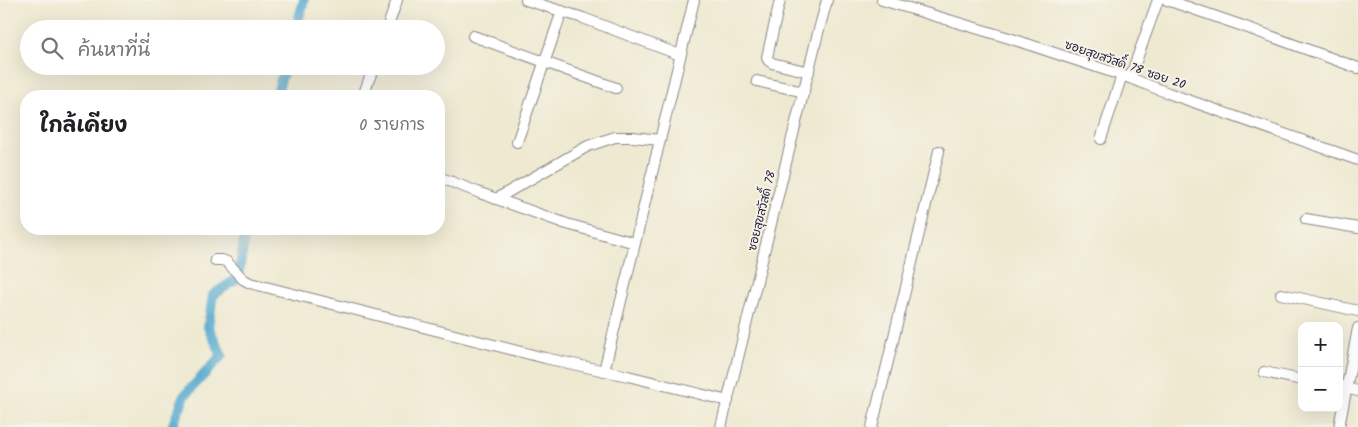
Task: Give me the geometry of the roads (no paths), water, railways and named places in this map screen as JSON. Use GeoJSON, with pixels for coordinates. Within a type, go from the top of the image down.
{"type":"FeatureCollection","features":[{"type":"Feature","properties":{"kind":"street"},"geometry":{"type":"LineString","coordinates":[[390,20],[397,0]]}},
{"type":"Feature","properties":{"kind":"street"},"geometry":{"type":"LineString","coordinates":[[526,0],[584,18],[680,55]]}},
{"type":"Feature","properties":{"kind":"street"},"geometry":{"type":"LineString","coordinates":[[604,371],[694,0]]}},
{"type":"Feature","properties":{"kind":"street"},"geometry":{"type":"LineString","coordinates":[[780,0],[767,57],[768,60],[809,72]]}},
{"type":"Feature","properties":{"kind":"street","name":"ซอยสุขสวัสดิ์ 78"},"geometry":{"type":"LineString","coordinates":[[721,427],[827,0]]}},
{"type":"Feature","properties":{"kind":"street","name":"ซอยสุขสวัสดิ์ 78 ซอย 20"},"geometry":{"type":"LineString","coordinates":[[882,0],[1009,38],[1126,77],[1358,160]]}},
{"type":"Feature","properties":{"kind":"street"},"geometry":{"type":"LineString","coordinates":[[1101,139],[1158,0]]}},
{"type":"Feature","properties":{"kind":"street"},"geometry":{"type":"LineString","coordinates":[[1167,0],[1358,68]]}},
{"type":"Feature","properties":{"kind":"street"},"geometry":{"type":"LineString","coordinates":[[517,142],[562,11]]}},
{"type":"Feature","properties":{"kind":"street"},"geometry":{"type":"LineString","coordinates":[[473,36],[616,88]]}},
{"type":"Feature","properties":{"kind":"street"},"geometry":{"type":"LineString","coordinates":[[365,90],[371,75]]}},
{"type":"Feature","properties":{"kind":"street"},"geometry":{"type":"LineString","coordinates":[[757,81],[804,92]]}},
{"type":"Feature","properties":{"kind":"street"},"geometry":{"type":"LineString","coordinates":[[496,199],[588,146],[615,137],[660,140]]}},
{"type":"Feature","properties":{"kind":"street"},"geometry":{"type":"LineString","coordinates":[[872,427],[939,151]]}},
{"type":"Feature","properties":{"kind":"street"},"geometry":{"type":"LineString","coordinates":[[445,179],[568,224],[635,243]]}},
{"type":"Feature","properties":{"kind":"street"},"geometry":{"type":"LineString","coordinates":[[1306,219],[1358,228]]}},
{"type":"Feature","properties":{"kind":"street"},"geometry":{"type":"LineString","coordinates":[[216,260],[226,262],[243,279],[250,283],[537,356],[728,401]]}},
{"type":"Feature","properties":{"kind":"street"},"geometry":{"type":"LineString","coordinates":[[1281,294],[1358,311]]}},
{"type":"Feature","properties":{"kind":"street"},"geometry":{"type":"LineString","coordinates":[[1358,328],[1343,388],[1358,391]]}},
{"type":"Feature","properties":{"kind":"street"},"geometry":{"type":"LineString","coordinates":[[1264,372],[1298,379]]}},
{"type":"Feature","properties":{"kind":"street"},"geometry":{"type":"LineString","coordinates":[[1339,427],[1341,412]]}},
{"type":"Feature","properties":{"kind":"waterway"},"geometry":{"type":"LineString","coordinates":[[298,20],[304,0]]}},
{"type":"Feature","properties":{"kind":"waterway"},"geometry":{"type":"LineString","coordinates":[[278,90],[282,75]]}},
{"type":"Feature","properties":{"kind":"waterway"},"geometry":{"type":"LineString","coordinates":[[172,427],[185,395],[222,355],[208,327],[213,295],[238,278],[245,235]]}}]}
